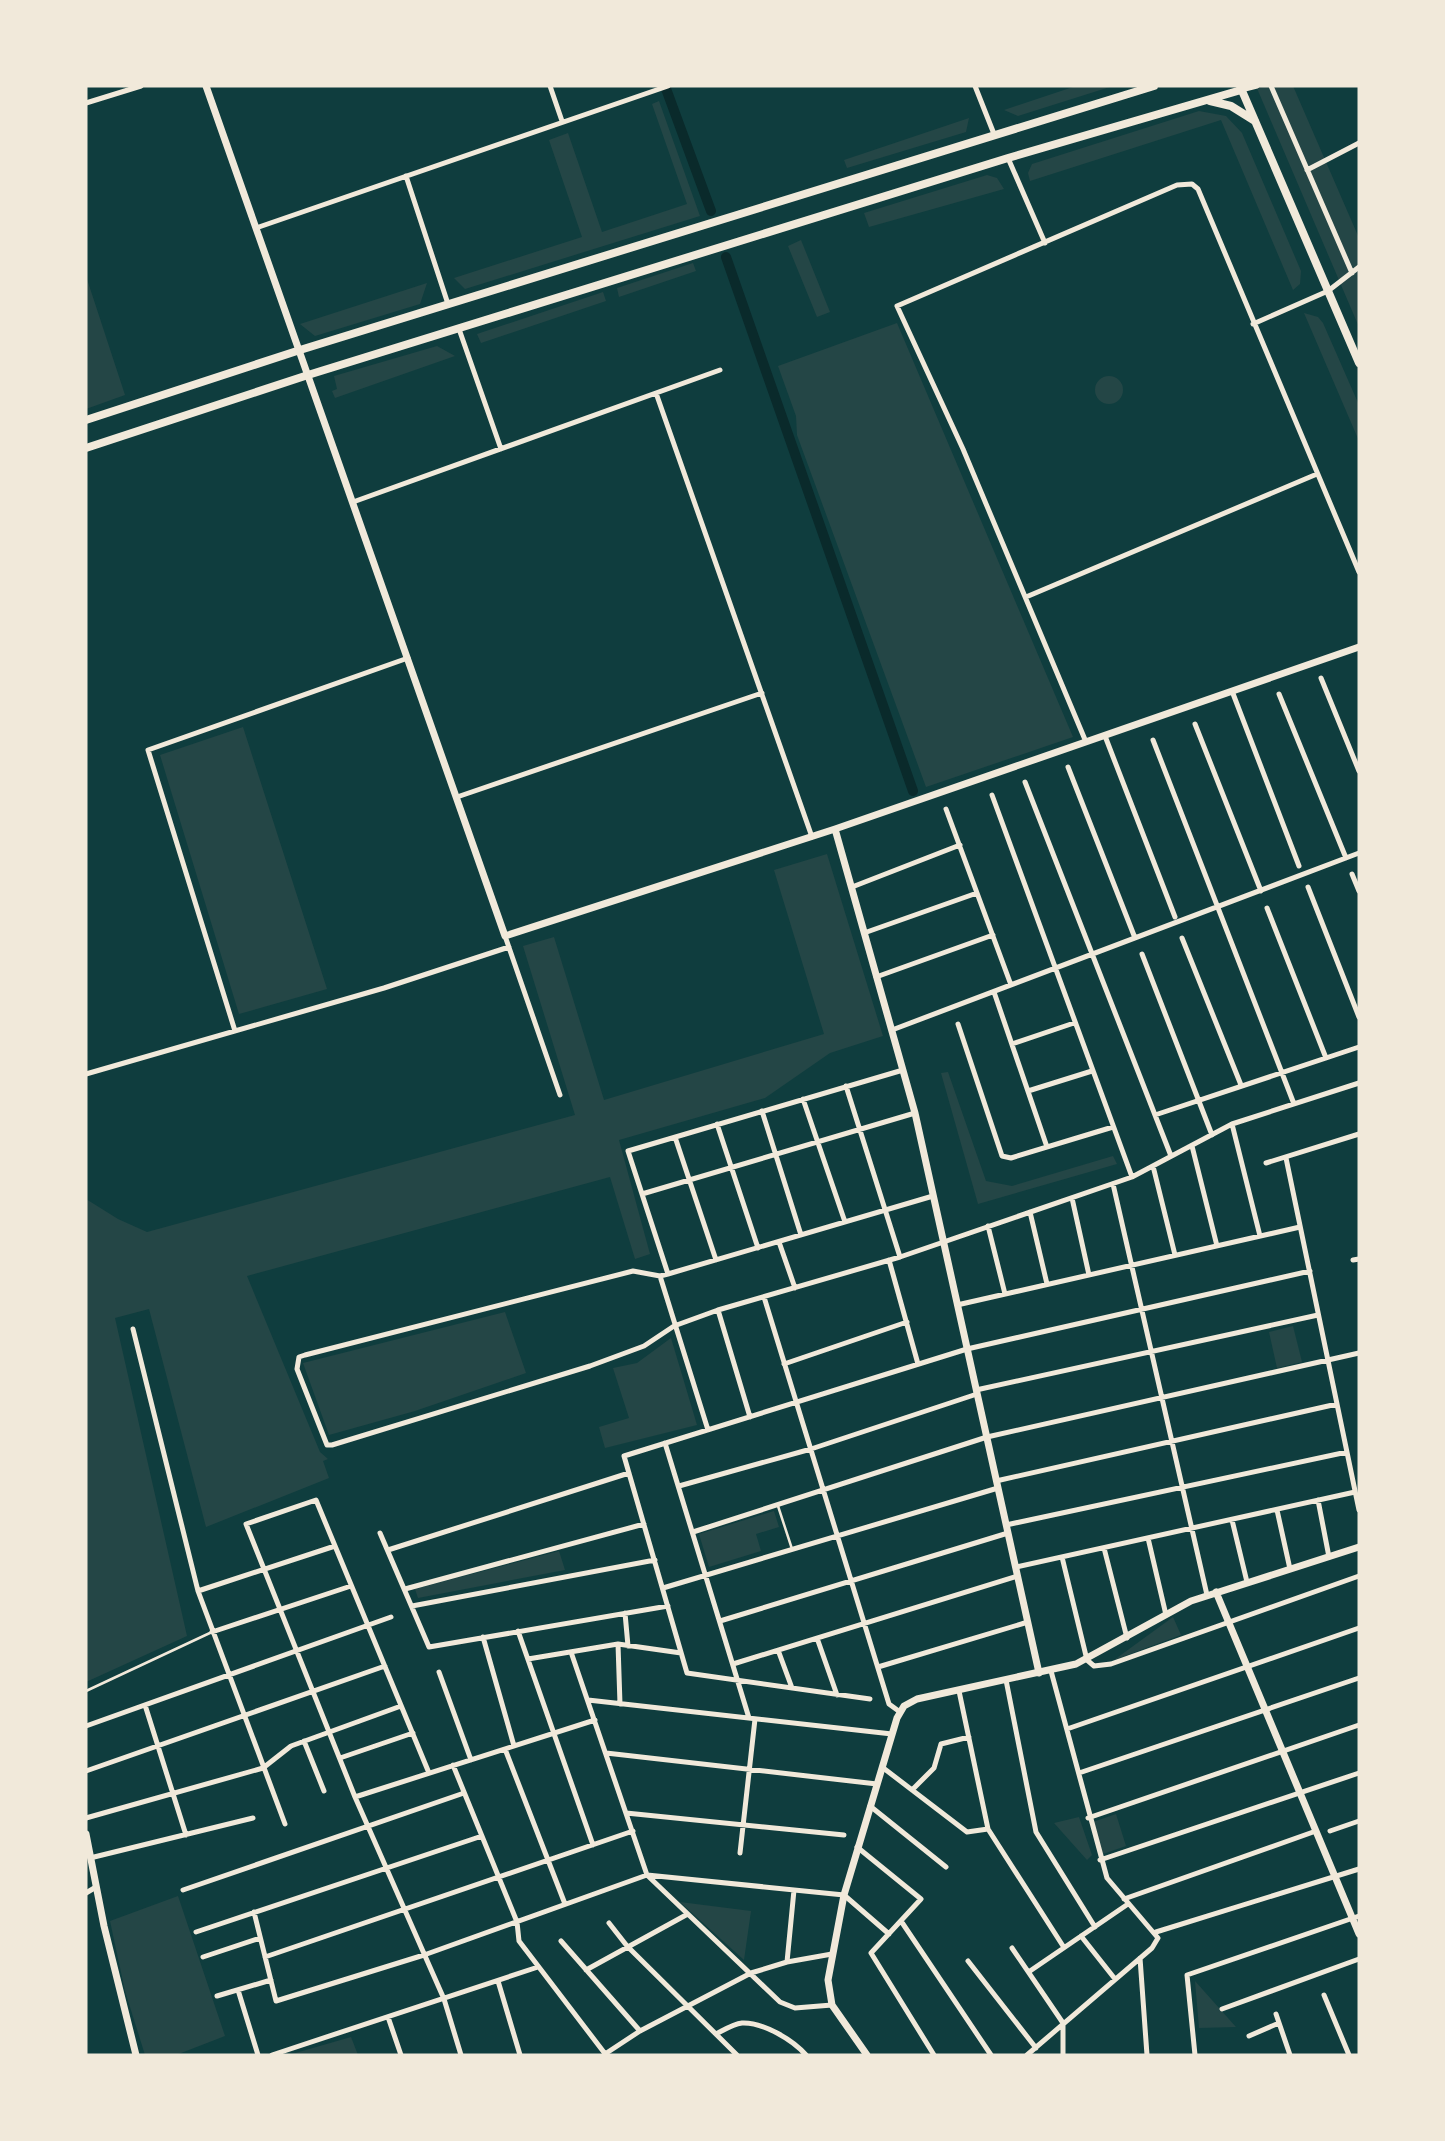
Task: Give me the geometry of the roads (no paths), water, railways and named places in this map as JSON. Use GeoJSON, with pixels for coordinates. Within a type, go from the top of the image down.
{"type":"FeatureCollection","features":[{"type":"Feature","properties":{"kind":"main road"},"geometry":{"type":"LineString","coordinates":[[86,420],[300,350],[1154,86]]}},
{"type":"Feature","properties":{"kind":"main road"},"geometry":{"type":"LineString","coordinates":[[86,448],[308,375],[1240,88],[1359,363]]}},
{"type":"Feature","properties":{"kind":"main road"},"geometry":{"type":"LineString","coordinates":[[1197,102],[1231,106],[1256,122]]}},
{"type":"Feature","properties":{"kind":"street"},"geometry":{"type":"LineString","coordinates":[[86,103],[141,86]]}},
{"type":"Feature","properties":{"kind":"street"},"geometry":{"type":"LineString","coordinates":[[206,86],[560,1095]]}},
{"type":"Feature","properties":{"kind":"street"},"geometry":{"type":"LineString","coordinates":[[550,86],[562,121]]}},
{"type":"Feature","properties":{"kind":"street"},"geometry":{"type":"LineString","coordinates":[[256,228],[668,86]]}},
{"type":"Feature","properties":{"kind":"street"},"geometry":{"type":"LineString","coordinates":[[975,86],[994,134]]}},
{"type":"Feature","properties":{"kind":"street"},"geometry":{"type":"LineString","coordinates":[[1240,88],[1257,86]]}},
{"type":"Feature","properties":{"kind":"street"},"geometry":{"type":"LineString","coordinates":[[1271,86],[1352,273]]}},
{"type":"Feature","properties":{"kind":"street"},"geometry":{"type":"LineString","coordinates":[[1307,170],[1359,143]]}},
{"type":"Feature","properties":{"kind":"street"},"geometry":{"type":"LineString","coordinates":[[1008,158],[1045,243]]}},
{"type":"Feature","properties":{"kind":"street"},"geometry":{"type":"LineString","coordinates":[[406,176],[449,304]]}},
{"type":"Feature","properties":{"kind":"street"},"geometry":{"type":"LineString","coordinates":[[1086,742],[1026,597],[897,306],[1177,185],[1192,184],[1198,189],[1359,572]]}},
{"type":"Feature","properties":{"kind":"street"},"geometry":{"type":"LineString","coordinates":[[1253,324],[1328,291],[1359,267]]}},
{"type":"Feature","properties":{"kind":"street"},"geometry":{"type":"LineString","coordinates":[[459,329],[501,449]]}},
{"type":"Feature","properties":{"kind":"street"},"geometry":{"type":"LineString","coordinates":[[353,502],[720,370]]}},
{"type":"Feature","properties":{"kind":"street"},"geometry":{"type":"LineString","coordinates":[[656,393],[813,837]]}},
{"type":"Feature","properties":{"kind":"street"},"geometry":{"type":"LineString","coordinates":[[1026,597],[1317,474]]}},
{"type":"Feature","properties":{"kind":"street"},"geometry":{"type":"LineString","coordinates":[[505,936],[835,830],[1359,649]]}},
{"type":"Feature","properties":{"kind":"street"},"geometry":{"type":"LineString","coordinates":[[235,1031],[148,750],[408,658]]}},
{"type":"Feature","properties":{"kind":"street"},"geometry":{"type":"LineString","coordinates":[[1321,678],[1359,771]]}},
{"type":"Feature","properties":{"kind":"street"},"geometry":{"type":"LineString","coordinates":[[1232,691],[1299,866]]}},
{"type":"Feature","properties":{"kind":"street"},"geometry":{"type":"LineString","coordinates":[[457,797],[762,693]]}},
{"type":"Feature","properties":{"kind":"street"},"geometry":{"type":"LineString","coordinates":[[1279,694],[1346,858]]}},
{"type":"Feature","properties":{"kind":"street"},"geometry":{"type":"LineString","coordinates":[[1195,724],[1261,891]]}},
{"type":"Feature","properties":{"kind":"street"},"geometry":{"type":"LineString","coordinates":[[1105,736],[1175,917]]}},
{"type":"Feature","properties":{"kind":"street"},"geometry":{"type":"LineString","coordinates":[[1153,740],[1294,1104]]}},
{"type":"Feature","properties":{"kind":"street"},"geometry":{"type":"LineString","coordinates":[[1068,767],[1135,938]]}},
{"type":"Feature","properties":{"kind":"street"},"geometry":{"type":"LineString","coordinates":[[1025,782],[1171,1156]]}},
{"type":"Feature","properties":{"kind":"street"},"geometry":{"type":"LineString","coordinates":[[992,795],[1132,1177]]}},
{"type":"Feature","properties":{"kind":"street"},"geometry":{"type":"LineString","coordinates":[[946,809],[1011,985]]}},
{"type":"Feature","properties":{"kind":"street"},"geometry":{"type":"LineString","coordinates":[[835,830],[915,1113],[1039,1674]]}},
{"type":"Feature","properties":{"kind":"street"},"geometry":{"type":"LineString","coordinates":[[852,887],[960,845]]}},
{"type":"Feature","properties":{"kind":"street"},"geometry":{"type":"LineString","coordinates":[[892,1030],[1359,853]]}},
{"type":"Feature","properties":{"kind":"street"},"geometry":{"type":"LineString","coordinates":[[1352,874],[1359,891]]}},
{"type":"Feature","properties":{"kind":"street"},"geometry":{"type":"LineString","coordinates":[[1308,887],[1359,1017]]}},
{"type":"Feature","properties":{"kind":"street"},"geometry":{"type":"LineString","coordinates":[[864,933],[977,893]]}},
{"type":"Feature","properties":{"kind":"street"},"geometry":{"type":"LineString","coordinates":[[1267,908],[1325,1058]]}},
{"type":"Feature","properties":{"kind":"street"},"geometry":{"type":"LineString","coordinates":[[876,977],[993,935]]}},
{"type":"Feature","properties":{"kind":"street"},"geometry":{"type":"LineString","coordinates":[[1182,938],[1241,1085]]}},
{"type":"Feature","properties":{"kind":"street"},"geometry":{"type":"LineString","coordinates":[[86,1074],[384,988],[509,947]]}},
{"type":"Feature","properties":{"kind":"street"},"geometry":{"type":"LineString","coordinates":[[1142,954],[1212,1135]]}},
{"type":"Feature","properties":{"kind":"street"},"geometry":{"type":"LineString","coordinates":[[994,992],[1047,1147]]}},
{"type":"Feature","properties":{"kind":"street"},"geometry":{"type":"LineString","coordinates":[[1012,1044],[1074,1023]]}},
{"type":"Feature","properties":{"kind":"street"},"geometry":{"type":"LineString","coordinates":[[958,1024],[1002,1156],[1012,1158],[1113,1127]]}},
{"type":"Feature","properties":{"kind":"street"},"geometry":{"type":"LineString","coordinates":[[1155,1115],[1359,1047]]}},
{"type":"Feature","properties":{"kind":"street"},"geometry":{"type":"LineString","coordinates":[[668,1274],[628,1151],[902,1070]]}},
{"type":"Feature","properties":{"kind":"street"},"geometry":{"type":"LineString","coordinates":[[1028,1091],[1092,1071]]}},
{"type":"Feature","properties":{"kind":"street"},"geometry":{"type":"LineString","coordinates":[[933,1196],[668,1274],[660,1276],[633,1271],[299,1357],[297,1369],[327,1445],[332,1445],[590,1366],[645,1346],[674,1326],[718,1310],[900,1257],[1113,1184],[1132,1177],[1232,1124],[1359,1083]]}},
{"type":"Feature","properties":{"kind":"street"},"geometry":{"type":"LineString","coordinates":[[846,1086],[900,1257]]}},
{"type":"Feature","properties":{"kind":"street"},"geometry":{"type":"LineString","coordinates":[[803,1099],[845,1222]]}},
{"type":"Feature","properties":{"kind":"street"},"geometry":{"type":"LineString","coordinates":[[762,1111],[801,1235]]}},
{"type":"Feature","properties":{"kind":"street"},"geometry":{"type":"LineString","coordinates":[[642,1194],[915,1113]]}},
{"type":"Feature","properties":{"kind":"street"},"geometry":{"type":"LineString","coordinates":[[718,1124],[758,1248]]}},
{"type":"Feature","properties":{"kind":"street"},"geometry":{"type":"LineString","coordinates":[[1232,1124],[1259,1236]]}},
{"type":"Feature","properties":{"kind":"street"},"geometry":{"type":"LineString","coordinates":[[1266,1163],[1359,1134]]}},
{"type":"Feature","properties":{"kind":"street"},"geometry":{"type":"LineString","coordinates":[[675,1137],[716,1260]]}},
{"type":"Feature","properties":{"kind":"street"},"geometry":{"type":"LineString","coordinates":[[1192,1146],[1217,1245]]}},
{"type":"Feature","properties":{"kind":"street"},"geometry":{"type":"LineString","coordinates":[[1286,1158],[1359,1510]]}},
{"type":"Feature","properties":{"kind":"street"},"geometry":{"type":"LineString","coordinates":[[1153,1166],[1175,1255]]}},
{"type":"Feature","properties":{"kind":"street"},"geometry":{"type":"LineString","coordinates":[[1113,1184],[1207,1595]]}},
{"type":"Feature","properties":{"kind":"street"},"geometry":{"type":"LineString","coordinates":[[1072,1198],[1089,1275]]}},
{"type":"Feature","properties":{"kind":"street"},"geometry":{"type":"LineString","coordinates":[[1030,1212],[1047,1284]]}},
{"type":"Feature","properties":{"kind":"street"},"geometry":{"type":"LineString","coordinates":[[988,1226],[1005,1294]]}},
{"type":"Feature","properties":{"kind":"street"},"geometry":{"type":"LineString","coordinates":[[957,1305],[1300,1227]]}},
{"type":"Feature","properties":{"kind":"street"},"geometry":{"type":"LineString","coordinates":[[779,1242],[794,1288]]}},
{"type":"Feature","properties":{"kind":"street"},"geometry":{"type":"LineString","coordinates":[[889,1260],[918,1364]]}},
{"type":"Feature","properties":{"kind":"street"},"geometry":{"type":"LineString","coordinates":[[870,1699],[687,1673],[624,1456],[967,1349],[1142,1307],[1310,1272]]}},
{"type":"Feature","properties":{"kind":"street"},"geometry":{"type":"LineString","coordinates":[[660,1276],[708,1430]]}},
{"type":"Feature","properties":{"kind":"street"},"geometry":{"type":"LineString","coordinates":[[764,1297],[889,1704],[900,1712]]}},
{"type":"Feature","properties":{"kind":"street"},"geometry":{"type":"LineString","coordinates":[[718,1310],[750,1416]]}},
{"type":"Feature","properties":{"kind":"street"},"geometry":{"type":"LineString","coordinates":[[678,1486],[811,1449],[977,1392],[1318,1315]]}},
{"type":"Feature","properties":{"kind":"street"},"geometry":{"type":"LineString","coordinates":[[785,1364],[907,1322]]}},
{"type":"Feature","properties":{"kind":"street"},"geometry":{"type":"LineString","coordinates":[[133,1329],[198,1591],[285,1824]]}},
{"type":"Feature","properties":{"kind":"street"},"geometry":{"type":"LineString","coordinates":[[693,1532],[824,1492],[987,1437],[1359,1353]]}},
{"type":"Feature","properties":{"kind":"street"},"geometry":{"type":"LineString","coordinates":[[663,1588],[837,1537],[997,1484],[1337,1404]]}},
{"type":"Feature","properties":{"kind":"street"},"geometry":{"type":"LineString","coordinates":[[665,1443],[752,1718],[750,1770],[740,1853]]}},
{"type":"Feature","properties":{"kind":"street"},"geometry":{"type":"LineString","coordinates":[[720,1621],[1007,1529],[1182,1487],[1347,1452]]}},
{"type":"Feature","properties":{"kind":"street"},"geometry":{"type":"LineString","coordinates":[[388,1550],[629,1473]]}},
{"type":"Feature","properties":{"kind":"street"},"geometry":{"type":"LineString","coordinates":[[1016,1567],[1355,1492]]}},
{"type":"Feature","properties":{"kind":"street"},"geometry":{"type":"LineString","coordinates":[[429,1773],[316,1500],[246,1524],[355,1797],[444,1999],[461,2055]]}},
{"type":"Feature","properties":{"kind":"street"},"geometry":{"type":"LineString","coordinates":[[1318,1500],[1329,1557]]}},
{"type":"Feature","properties":{"kind":"street"},"geometry":{"type":"LineString","coordinates":[[1277,1510],[1290,1569]]}},
{"type":"Feature","properties":{"kind":"street"},"geometry":{"type":"LineString","coordinates":[[1232,1520],[1247,1582]]}},
{"type":"Feature","properties":{"kind":"street"},"geometry":{"type":"LineString","coordinates":[[405,1590],[644,1524]]}},
{"type":"Feature","properties":{"kind":"street"},"geometry":{"type":"LineString","coordinates":[[380,1533],[429,1647],[668,1606]]}},
{"type":"Feature","properties":{"kind":"street"},"geometry":{"type":"LineString","coordinates":[[1148,1538],[1166,1615]]}},
{"type":"Feature","properties":{"kind":"street"},"geometry":{"type":"LineString","coordinates":[[198,1591],[335,1546]]}},
{"type":"Feature","properties":{"kind":"street"},"geometry":{"type":"LineString","coordinates":[[867,2055],[832,2005],[828,1980],[844,1895],[900,1712],[917,1699],[1039,1674],[1087,1660],[1207,1595],[1359,1547]]}},
{"type":"Feature","properties":{"kind":"street"},"geometry":{"type":"LineString","coordinates":[[1104,1548],[1127,1638]]}},
{"type":"Feature","properties":{"kind":"street"},"geometry":{"type":"LineString","coordinates":[[1062,1557],[1087,1660],[1094,1666],[1111,1664],[1359,1576]]}},
{"type":"Feature","properties":{"kind":"street"},"geometry":{"type":"LineString","coordinates":[[412,1606],[655,1560]]}},
{"type":"Feature","properties":{"kind":"street"},"geometry":{"type":"LineString","coordinates":[[733,1664],[1018,1576]]}},
{"type":"Feature","properties":{"kind":"street"},"geometry":{"type":"LineString","coordinates":[[212,1632],[351,1586]]}},
{"type":"Feature","properties":{"kind":"street"},"geometry":{"type":"LineString","coordinates":[[1216,1592],[1335,1877],[1356,1917],[1359,1934]]}},
{"type":"Feature","properties":{"kind":"street"},"geometry":{"type":"LineString","coordinates":[[625,1613],[628,1646]]}},
{"type":"Feature","properties":{"kind":"street"},"geometry":{"type":"LineString","coordinates":[[86,1726],[391,1617]]}},
{"type":"Feature","properties":{"kind":"street"},"geometry":{"type":"LineString","coordinates":[[877,1667],[1028,1622]]}},
{"type":"Feature","properties":{"kind":"street"},"geometry":{"type":"LineString","coordinates":[[1067,1729],[1359,1628]]}},
{"type":"Feature","properties":{"kind":"street"},"geometry":{"type":"LineString","coordinates":[[519,1631],[593,1844]]}},
{"type":"Feature","properties":{"kind":"street"},"geometry":{"type":"LineString","coordinates":[[483,1637],[514,1746]]}},
{"type":"Feature","properties":{"kind":"street"},"geometry":{"type":"LineString","coordinates":[[817,1638],[837,1695]]}},
{"type":"Feature","properties":{"kind":"street"},"geometry":{"type":"LineString","coordinates":[[528,1659],[618,1644],[681,1653]]}},
{"type":"Feature","properties":{"kind":"street"},"geometry":{"type":"LineString","coordinates":[[618,1644],[620,1704]]}},
{"type":"Feature","properties":{"kind":"street"},"geometry":{"type":"LineString","coordinates":[[778,1650],[792,1688]]}},
{"type":"Feature","properties":{"kind":"street"},"geometry":{"type":"LineString","coordinates":[[571,1652],[647,1875],[686,1915],[785,2006],[832,2005]]}},
{"type":"Feature","properties":{"kind":"street"},"geometry":{"type":"LineString","coordinates":[[86,1771],[385,1666]]}},
{"type":"Feature","properties":{"kind":"street"},"geometry":{"type":"LineString","coordinates":[[1051,1671],[1079,1773],[1088,1818],[1107,1878],[1157,1935]]}},
{"type":"Feature","properties":{"kind":"street"},"geometry":{"type":"LineString","coordinates":[[439,1672],[471,1760]]}},
{"type":"Feature","properties":{"kind":"street"},"geometry":{"type":"LineString","coordinates":[[1079,1773],[1359,1678]]}},
{"type":"Feature","properties":{"kind":"street"},"geometry":{"type":"LineString","coordinates":[[1006,1680],[1036,1832],[1095,1927]]}},
{"type":"Feature","properties":{"kind":"street"},"geometry":{"type":"LineString","coordinates":[[959,1690],[988,1829],[1063,1946]]}},
{"type":"Feature","properties":{"kind":"street"},"geometry":{"type":"LineString","coordinates":[[588,1700],[892,1734]]}},
{"type":"Feature","properties":{"kind":"street"},"geometry":{"type":"LineString","coordinates":[[145,1705],[186,1835]]}},
{"type":"Feature","properties":{"kind":"street"},"geometry":{"type":"LineString","coordinates":[[86,1818],[263,1768],[291,1746],[401,1706]]}},
{"type":"Feature","properties":{"kind":"street"},"geometry":{"type":"LineString","coordinates":[[355,1797],[595,1720]]}},
{"type":"Feature","properties":{"kind":"street"},"geometry":{"type":"LineString","coordinates":[[1088,1818],[1359,1725]]}},
{"type":"Feature","properties":{"kind":"street"},"geometry":{"type":"LineString","coordinates":[[340,1758],[413,1733]]}},
{"type":"Feature","properties":{"kind":"street"},"geometry":{"type":"LineString","coordinates":[[912,1790],[934,1768],[942,1744],[969,1737]]}},
{"type":"Feature","properties":{"kind":"street"},"geometry":{"type":"LineString","coordinates":[[304,1741],[324,1791]]}},
{"type":"Feature","properties":{"kind":"street"},"geometry":{"type":"LineString","coordinates":[[505,1749],[565,1905]]}},
{"type":"Feature","properties":{"kind":"street"},"geometry":{"type":"LineString","coordinates":[[606,1753],[877,1784]]}},
{"type":"Feature","properties":{"kind":"street"},"geometry":{"type":"LineString","coordinates":[[453,1765],[517,1922],[519,1941],[604,2055],[640,2031],[751,1973],[787,1962],[832,1954]]}},
{"type":"Feature","properties":{"kind":"street"},"geometry":{"type":"LineString","coordinates":[[882,1767],[967,1832],[988,1829]]}},
{"type":"Feature","properties":{"kind":"street"},"geometry":{"type":"LineString","coordinates":[[1100,1860],[1359,1773]]}},
{"type":"Feature","properties":{"kind":"street"},"geometry":{"type":"LineString","coordinates":[[183,1890],[464,1793]]}},
{"type":"Feature","properties":{"kind":"street"},"geometry":{"type":"LineString","coordinates":[[870,1806],[946,1867]]}},
{"type":"Feature","properties":{"kind":"street"},"geometry":{"type":"LineString","coordinates":[[626,1813],[844,1835]]}},
{"type":"Feature","properties":{"kind":"street"},"geometry":{"type":"LineString","coordinates":[[90,1858],[253,1818]]}},
{"type":"Feature","properties":{"kind":"street"},"geometry":{"type":"LineString","coordinates":[[1330,1831],[1359,1821]]}},
{"type":"Feature","properties":{"kind":"street"},"geometry":{"type":"LineString","coordinates":[[265,1957],[632,1831]]}},
{"type":"Feature","properties":{"kind":"street"},"geometry":{"type":"LineString","coordinates":[[1030,1971],[1063,1946],[1095,1927],[1126,1901],[1316,1831]]}},
{"type":"Feature","properties":{"kind":"street"},"geometry":{"type":"LineString","coordinates":[[86,1834],[136,2055]]}},
{"type":"Feature","properties":{"kind":"street"},"geometry":{"type":"LineString","coordinates":[[195,1931],[482,1836]]}},
{"type":"Feature","properties":{"kind":"street"},"geometry":{"type":"LineString","coordinates":[[858,1847],[922,1899],[871,1953],[934,2055]]}},
{"type":"Feature","properties":{"kind":"street"},"geometry":{"type":"LineString","coordinates":[[1027,2055],[1140,1958],[1157,1935],[1359,1869]]}},
{"type":"Feature","properties":{"kind":"street"},"geometry":{"type":"LineString","coordinates":[[254,1912],[276,2001],[424,1955],[647,1875],[844,1895],[888,1934]]}},
{"type":"Feature","properties":{"kind":"street"},"geometry":{"type":"LineString","coordinates":[[86,1893],[96,1887]]}},
{"type":"Feature","properties":{"kind":"street"},"geometry":{"type":"LineString","coordinates":[[787,1962],[794,1890]]}},
{"type":"Feature","properties":{"kind":"street"},"geometry":{"type":"LineString","coordinates":[[586,1969],[686,1915]]}},
{"type":"Feature","properties":{"kind":"street"},"geometry":{"type":"LineString","coordinates":[[1195,2055],[1187,1975],[1356,1917]]}},
{"type":"Feature","properties":{"kind":"street"},"geometry":{"type":"LineString","coordinates":[[901,1921],[991,2055]]}},
{"type":"Feature","properties":{"kind":"street"},"geometry":{"type":"LineString","coordinates":[[610,1923],[627,1946],[737,2055]]}},
{"type":"Feature","properties":{"kind":"street"},"geometry":{"type":"LineString","coordinates":[[1081,1936],[1115,1979]]}},
{"type":"Feature","properties":{"kind":"street"},"geometry":{"type":"LineString","coordinates":[[203,1957],[260,1938]]}},
{"type":"Feature","properties":{"kind":"street"},"geometry":{"type":"LineString","coordinates":[[561,1941],[640,2031]]}},
{"type":"Feature","properties":{"kind":"street"},"geometry":{"type":"LineString","coordinates":[[1012,1948],[1030,1971],[1063,2024],[1063,2055]]}},
{"type":"Feature","properties":{"kind":"street"},"geometry":{"type":"LineString","coordinates":[[1140,1958],[1147,2055]]}},
{"type":"Feature","properties":{"kind":"street"},"geometry":{"type":"LineString","coordinates":[[1222,2009],[1359,1959]]}},
{"type":"Feature","properties":{"kind":"street"},"geometry":{"type":"LineString","coordinates":[[968,1961],[1036,2048]]}},
{"type":"Feature","properties":{"kind":"street"},"geometry":{"type":"LineString","coordinates":[[274,2055],[538,1967]]}},
{"type":"Feature","properties":{"kind":"street"},"geometry":{"type":"LineString","coordinates":[[217,1996],[271,1980]]}},
{"type":"Feature","properties":{"kind":"street"},"geometry":{"type":"LineString","coordinates":[[498,1981],[520,2055]]}},
{"type":"Feature","properties":{"kind":"street"},"geometry":{"type":"LineString","coordinates":[[238,1990],[258,2055]]}},
{"type":"Feature","properties":{"kind":"street"},"geometry":{"type":"LineString","coordinates":[[1324,1994],[1349,2055]]}},
{"type":"Feature","properties":{"kind":"street"},"geometry":{"type":"LineString","coordinates":[[1276,2014],[1290,2055]]}},
{"type":"Feature","properties":{"kind":"street"},"geometry":{"type":"LineString","coordinates":[[388,2017],[401,2055]]}},
{"type":"Feature","properties":{"kind":"street"},"geometry":{"type":"LineString","coordinates":[[716,2034],[738,2023],[747,2023],[787,2039],[806,2055]]}},
{"type":"Feature","properties":{"kind":"street"},"geometry":{"type":"LineString","coordinates":[[1250,2036],[1279,2023]]}},
{"type":"Feature","properties":{"kind":"lane"},"geometry":{"type":"LineString","coordinates":[[778,1506],[792,1550]]}},
{"type":"Feature","properties":{"kind":"lane"},"geometry":{"type":"LineString","coordinates":[[86,1691],[212,1632]]}},
{"type":"Feature","properties":{"kind":"waterway"},"geometry":{"type":"LineString","coordinates":[[665,86],[711,211]]}},
{"type":"Feature","properties":{"kind":"waterway"},"geometry":{"type":"LineString","coordinates":[[726,257],[913,791]]}}]}
